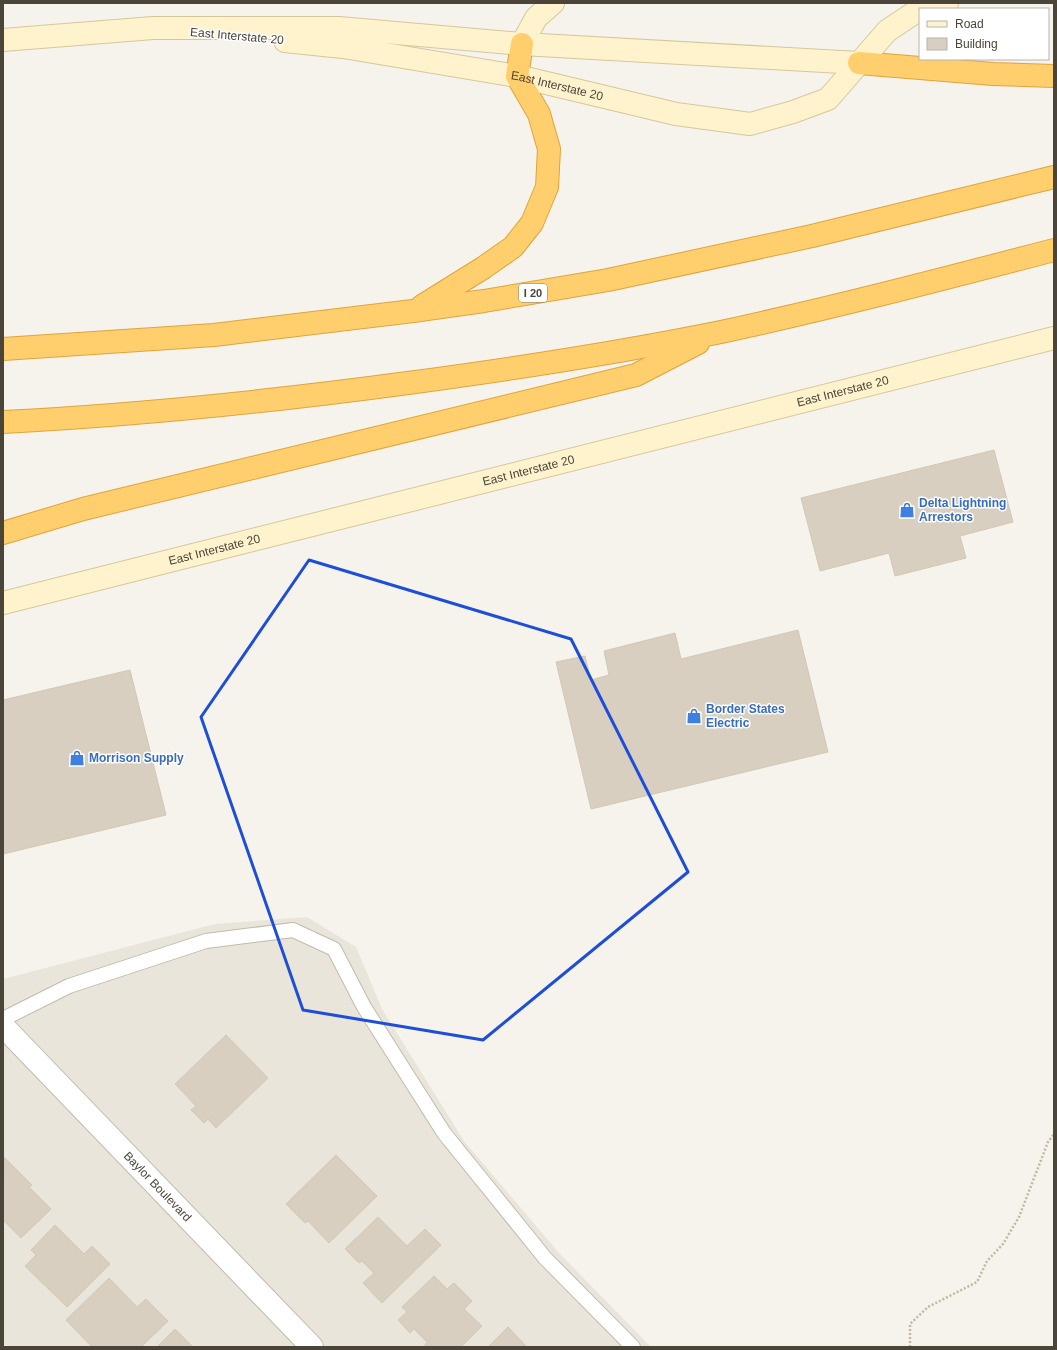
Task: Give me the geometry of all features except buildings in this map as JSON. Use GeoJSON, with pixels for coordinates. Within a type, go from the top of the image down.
{"type":"FeatureCollection","features":[{"type":"Feature","properties":{"kind":"highway"},"geometry":{"type":"LineString","coordinates":[[414,311],[483,268],[513,247],[532,223],[547,187],[549,149],[539,114],[517,76],[522,44]]}},
{"type":"Feature","properties":{"kind":"highway"},"geometry":{"type":"LineString","coordinates":[[859,63],[993,74],[1054,76]]}},
{"type":"Feature","properties":{"kind":"highway","name":"I 20"},"geometry":{"type":"LineString","coordinates":[[3,350],[214,335],[414,311],[608,280],[812,236],[1054,177]]}},
{"type":"Feature","properties":{"kind":"highway"},"geometry":{"type":"LineString","coordinates":[[3,422],[198,408],[332,393],[548,364],[719,332],[834,306],[1054,250]]}},
{"type":"Feature","properties":{"kind":"highway"},"geometry":{"type":"LineString","coordinates":[[3,533],[83,509],[636,375],[719,332]]}},
{"type":"Feature","properties":{"kind":"main road"},"geometry":{"type":"LineString","coordinates":[[522,44],[536,18],[553,3]]}},
{"type":"Feature","properties":{"kind":"main road","name":"East Interstate 20"},"geometry":{"type":"LineString","coordinates":[[925,8],[947,3]]}},
{"type":"Feature","properties":{"kind":"main road","name":"East Interstate 20"},"geometry":{"type":"LineString","coordinates":[[153,28],[342,47],[517,76],[676,114],[750,124],[793,112],[828,99],[887,31],[919,10]]}},
{"type":"Feature","properties":{"kind":"main road"},"geometry":{"type":"LineString","coordinates":[[3,40],[153,28],[339,28],[522,44],[859,63]]}},
{"type":"Feature","properties":{"kind":"main road","name":"East Interstate 20"},"geometry":{"type":"LineString","coordinates":[[3,603],[1054,338]]}},
{"type":"Feature","properties":{"kind":"street","name":"Baylor Boulevard"},"geometry":{"type":"LineString","coordinates":[[3,1026],[312,1347]]}},
{"type":"Feature","properties":{"kind":"lane"},"geometry":{"type":"LineString","coordinates":[[3,1019],[69,986],[206,941],[294,930],[334,949],[364,1007],[444,1133],[545,1258],[633,1347]]}},
{"type":"Feature","properties":{"kind":"path"},"geometry":{"type":"LineString","coordinates":[[910,1347],[910,1324],[928,1307],[977,1282],[986,1261],[1003,1244],[1020,1217],[1048,1142],[1054,1134]]}},
{"type":"Feature","properties":{"kind":"highlighted area"},"geometry":{"type":"Polygon","coordinates":[[[309,560],[571,639],[688,872],[483,1040],[303,1010],[201,717],[309,560]]]}},
{"type":"Feature","properties":{"kind":"shaded area"},"geometry":{"type":"Polygon","coordinates":[[[307,917],[356,947],[382,1009],[464,1141],[560,1254],[651,1347],[3,1347],[3,979],[215,924],[307,917]]]}},
{"type":"Feature","properties":{"kind":"place","name":"Delta Lightning Arrestors"},"geometry":{"type":"Point","coordinates":[907,510]}},
{"type":"Feature","properties":{"kind":"place","name":"Border States Electric"},"geometry":{"type":"Point","coordinates":[694,716]}},
{"type":"Feature","properties":{"kind":"place","name":"Morrison Supply"},"geometry":{"type":"Point","coordinates":[77,758]}}]}
